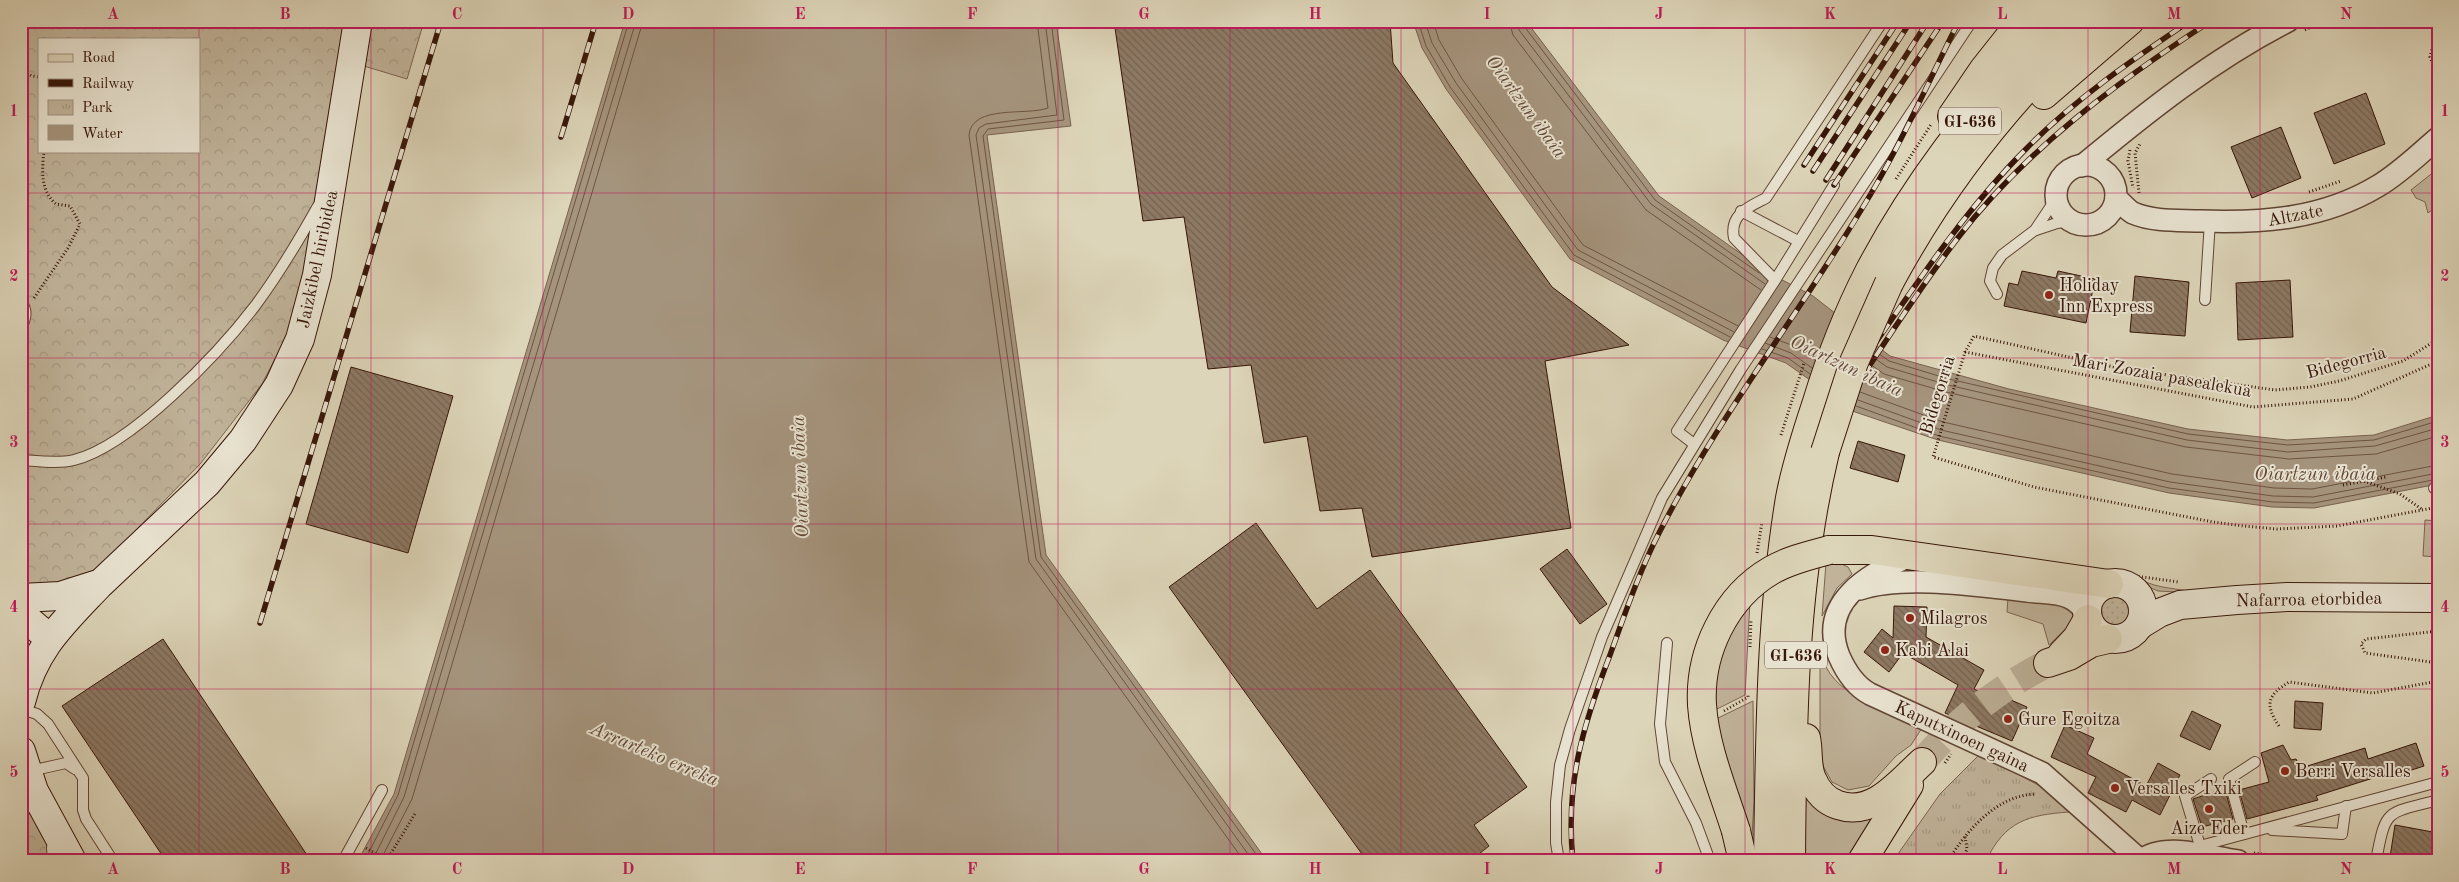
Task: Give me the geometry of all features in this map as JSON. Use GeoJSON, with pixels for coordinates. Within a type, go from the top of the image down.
{"type":"FeatureCollection","features":[{"type":"Feature","properties":{"kind":"main road"},"geometry":{"type":"LineString","coordinates":[[1894,227],[1909,178],[1984,69],[2022,21]]}},
{"type":"Feature","properties":{"kind":"main road","name":"GI-636"},"geometry":{"type":"LineString","coordinates":[[1768,861],[1770,731],[1778,583],[1791,496],[1854,362],[1894,227],[1947,150],[1999,83],[2055,21]]}},
{"type":"Feature","properties":{"kind":"main road","name":"GI-636"},"geometry":{"type":"LineString","coordinates":[[1878,278],[1912,239],[1966,164],[2018,100],[2093,21]]}},
{"type":"Feature","properties":{"kind":"main road"},"geometry":{"type":"LineString","coordinates":[[1966,164],[2130,21]]}},
{"type":"Feature","properties":{"kind":"main road","name":"GI-636"},"geometry":{"type":"LineString","coordinates":[[1790,861],[1794,684],[1801,586],[1813,500],[1814,449]]}},
{"type":"Feature","properties":{"kind":"main road"},"geometry":{"type":"LineString","coordinates":[[1744,861],[1706,727],[1702,706],[1702,680],[1706,658],[1715,634],[1728,612],[1749,588],[1772,570],[1829,550],[1872,550],[2109,584]]}},
{"type":"Feature","properties":{"kind":"main road"},"geometry":{"type":"LineString","coordinates":[[2088,617],[2082,632],[2073,644],[2048,663],[2069,656],[2092,643],[2108,639]]}},
{"type":"Feature","properties":{"kind":"main road"},"geometry":{"type":"LineString","coordinates":[[1794,684],[1812,779],[1822,795],[1832,803],[1846,808],[1860,808],[1881,799],[1922,762],[1899,804],[1862,861]]}},
{"type":"Feature","properties":{"kind":"street","name":"Jaizkibel hiribidea"},"geometry":{"type":"LineString","coordinates":[[21,599],[60,596],[101,583],[207,483],[247,434],[279,385],[296,347],[317,275],[358,21]]}},
{"type":"Feature","properties":{"kind":"street"},"geometry":{"type":"LineString","coordinates":[[2126,196],[2115,156],[2184,84],[2229,54],[2294,27]]}},
{"type":"Feature","properties":{"kind":"street"},"geometry":{"type":"LineString","coordinates":[[2126,196],[2100,222],[2091,225],[2072,221],[2064,215],[2056,197],[2062,178],[2069,171],[2082,166],[2136,136]]}},
{"type":"Feature","properties":{"kind":"street","name":"Altzate"},"geometry":{"type":"LineString","coordinates":[[2126,196],[2151,218],[2266,221],[2323,211],[2349,201],[2379,185],[2438,138]]}},
{"type":"Feature","properties":{"kind":"street"},"geometry":{"type":"LineString","coordinates":[[2082,166],[2096,167],[2126,196]]}},
{"type":"Feature","properties":{"kind":"street","name":"Kaputxinoen gaina"},"geometry":{"type":"LineString","coordinates":[[1912,555],[1879,571],[1850,593],[1839,608],[1834,636],[1841,662],[1858,686],[1870,694],[2042,773],[2140,861]]}},
{"type":"Feature","properties":{"kind":"street"},"geometry":{"type":"LineString","coordinates":[[21,702],[26,680],[51,636],[101,583]]}},
{"type":"Feature","properties":{"kind":"street"},"geometry":{"type":"LineString","coordinates":[[1850,593],[1888,583],[1991,587],[2063,596],[2077,602],[2096,632],[2108,639],[2123,638],[2130,635],[2141,624],[2144,610],[2135,591],[2120,583],[2109,584],[2094,593],[2088,603],[2088,617]]}},
{"type":"Feature","properties":{"kind":"street","name":"Nafarroa etorbidea"},"geometry":{"type":"LineString","coordinates":[[2135,591],[2157,601],[2180,605],[2287,597],[2438,598]]}},
{"type":"Feature","properties":{"kind":"street","name":"Jaizkibel hiribidea"},"geometry":{"type":"LineString","coordinates":[[21,599],[54,616],[56,628],[51,636]]}},
{"type":"Feature","properties":{"kind":"street","name":"Nafarroa etorbidea"},"geometry":{"type":"LineString","coordinates":[[2141,624],[2159,613],[2180,605]]}},
{"type":"Feature","properties":{"kind":"street"},"geometry":{"type":"LineString","coordinates":[[21,614],[51,636]]}},
{"type":"Feature","properties":{"kind":"street"},"geometry":{"type":"LineString","coordinates":[[24,761],[56,834],[72,861]]}},
{"type":"Feature","properties":{"kind":"street"},"geometry":{"type":"LineString","coordinates":[[2140,861],[2152,853],[2189,853],[2235,861]]}},
{"type":"Feature","properties":{"kind":"lane"},"geometry":{"type":"LineString","coordinates":[[1775,281],[1734,238],[1732,228],[1742,211],[1766,198],[1883,21]]}},
{"type":"Feature","properties":{"kind":"lane"},"geometry":{"type":"LineString","coordinates":[[1559,861],[1556,843],[1557,792],[1560,765],[1576,706],[1602,638],[1662,498],[1741,369],[1972,21]]}},
{"type":"Feature","properties":{"kind":"lane"},"geometry":{"type":"LineString","coordinates":[[1957,43],[1980,21]]}},
{"type":"Feature","properties":{"kind":"lane"},"geometry":{"type":"LineString","coordinates":[[21,460],[61,462],[89,455],[134,429],[174,394],[254,306],[308,224],[334,177]]}},
{"type":"Feature","properties":{"kind":"lane"},"geometry":{"type":"LineString","coordinates":[[1694,444],[1677,431],[1775,281],[1834,185]]}},
{"type":"Feature","properties":{"kind":"lane"},"geometry":{"type":"LineString","coordinates":[[2035,230],[2056,197]]}},
{"type":"Feature","properties":{"kind":"lane"},"geometry":{"type":"LineString","coordinates":[[1742,211],[1798,241]]}},
{"type":"Feature","properties":{"kind":"lane"},"geometry":{"type":"LineString","coordinates":[[1997,294],[1990,281],[1993,268],[2002,255],[2035,230],[2057,223],[2072,221]]}},
{"type":"Feature","properties":{"kind":"lane"},"geometry":{"type":"LineString","coordinates":[[2205,300],[2210,221]]}},
{"type":"Feature","properties":{"kind":"lane"},"geometry":{"type":"LineString","coordinates":[[21,329],[24,305]]}},
{"type":"Feature","properties":{"kind":"lane"},"geometry":{"type":"LineString","coordinates":[[1667,643],[1660,724],[1665,762],[1696,824],[1710,861]]}},
{"type":"Feature","properties":{"kind":"lane"},"geometry":{"type":"LineString","coordinates":[[21,709],[37,714],[48,724],[78,771],[84,783],[83,810],[86,819],[114,861]]}},
{"type":"Feature","properties":{"kind":"lane"},"geometry":{"type":"LineString","coordinates":[[24,761],[66,763],[78,771]]}},
{"type":"Feature","properties":{"kind":"lane"},"geometry":{"type":"LineString","coordinates":[[2244,834],[2229,779],[2255,762]]}},
{"type":"Feature","properties":{"kind":"lane"},"geometry":{"type":"LineString","coordinates":[[2211,779],[2185,796],[2189,853],[2244,834],[2438,782]]}},
{"type":"Feature","properties":{"kind":"lane"},"geometry":{"type":"LineString","coordinates":[[343,861],[382,790]]}},
{"type":"Feature","properties":{"kind":"lane"},"geometry":{"type":"LineString","coordinates":[[2376,861],[2383,824],[2389,816],[2398,811],[2438,800]]}},
{"type":"Feature","properties":{"kind":"lane"},"geometry":{"type":"LineString","coordinates":[[2263,829],[2342,834],[2346,806]]}},
{"type":"Feature","properties":{"kind":"lane"},"geometry":{"type":"LineString","coordinates":[[54,861],[52,848],[56,834]]}},
{"type":"Feature","properties":{"kind":"path"},"geometry":{"type":"LineString","coordinates":[[2294,27],[2325,21]]}},
{"type":"Feature","properties":{"kind":"path"},"geometry":{"type":"LineString","coordinates":[[2438,47],[2432,49],[2430,57],[2438,77]]}},
{"type":"Feature","properties":{"kind":"path"},"geometry":{"type":"LineString","coordinates":[[21,70],[38,77]]}},
{"type":"Feature","properties":{"kind":"path"},"geometry":{"type":"LineString","coordinates":[[1894,183],[1933,121]]}},
{"type":"Feature","properties":{"kind":"path"},"geometry":{"type":"LineString","coordinates":[[2126,196],[2128,161],[2136,136]]}},
{"type":"Feature","properties":{"kind":"path"},"geometry":{"type":"LineString","coordinates":[[2126,196],[2135,154],[2136,136]]}},
{"type":"Feature","properties":{"kind":"path"},"geometry":{"type":"LineString","coordinates":[[24,305],[68,248],[80,224],[70,206],[56,204],[48,195],[43,176],[44,152]]}},
{"type":"Feature","properties":{"kind":"path"},"geometry":{"type":"LineString","coordinates":[[2305,193],[2342,180]]}},
{"type":"Feature","properties":{"kind":"path","name":"Bidegorria"},"geometry":{"type":"LineString","coordinates":[[2438,339],[2403,361],[2310,388],[2275,390],[2118,368],[1974,336],[1965,352],[1933,457],[2034,487],[2213,522],[2244,526],[2302,529],[2337,526],[2438,507]]}},
{"type":"Feature","properties":{"kind":"path","name":"Mari Zozaia pasealekua"},"geometry":{"type":"LineString","coordinates":[[1965,352],[2253,406],[2353,399],[2438,361]]}},
{"type":"Feature","properties":{"kind":"path"},"geometry":{"type":"LineString","coordinates":[[2343,485],[2386,477]]}},
{"type":"Feature","properties":{"kind":"path"},"geometry":{"type":"LineString","coordinates":[[2364,481],[2400,494],[2424,511]]}},
{"type":"Feature","properties":{"kind":"path"},"geometry":{"type":"LineString","coordinates":[[1756,559],[1764,513]]}},
{"type":"Feature","properties":{"kind":"path"},"geometry":{"type":"LineString","coordinates":[[1750,650],[1751,612]]}},
{"type":"Feature","properties":{"kind":"path"},"geometry":{"type":"LineString","coordinates":[[2438,631],[2366,639],[2361,644],[2365,653],[2438,663]]}},
{"type":"Feature","properties":{"kind":"path"},"geometry":{"type":"LineString","coordinates":[[2278,726],[2272,716],[2269,705],[2274,692],[2289,682],[2374,693],[2438,681]]}},
{"type":"Feature","properties":{"kind":"path"},"geometry":{"type":"LineString","coordinates":[[1717,715],[1748,697],[1748,688]]}},
{"type":"Feature","properties":{"kind":"path"},"geometry":{"type":"LineString","coordinates":[[1948,861],[1980,820],[2000,805],[2020,796],[2035,794],[2042,796]]}},
{"type":"Feature","properties":{"kind":"path"},"geometry":{"type":"LineString","coordinates":[[365,847],[387,860],[416,812]]}},
{"type":"Feature","properties":{"kind":"path"},"geometry":{"type":"LineString","coordinates":[[1962,861],[1967,850],[1966,836]]}},
{"type":"Feature","properties":{"kind":"green space"},"geometry":{"type":"Polygon","coordinates":[[[21,21],[424,21],[407,79],[344,60],[307,258],[288,334],[262,384],[201,463],[102,565],[77,580],[21,589],[21,21]]]}},
{"type":"Feature","properties":{"kind":"green space"},"geometry":{"type":"Polygon","coordinates":[[[2435,171],[2438,175],[2435,182],[2438,205],[2428,213],[2425,202],[2416,198],[2411,190],[2435,171]]]}},
{"type":"Feature","properties":{"kind":"green space"},"geometry":{"type":"Polygon","coordinates":[[[2425,520],[2438,521],[2438,557],[2423,556],[2425,520]]]}},
{"type":"Feature","properties":{"kind":"green space"},"geometry":{"type":"Polygon","coordinates":[[[1837,562],[1848,567],[1852,574],[1837,588],[1822,616],[1826,563],[1837,562]]]}},
{"type":"Feature","properties":{"kind":"green space"},"geometry":{"type":"Polygon","coordinates":[[[2142,580],[2155,585],[2196,593],[2158,591],[2137,582],[2142,580]]]}},
{"type":"Feature","properties":{"kind":"green space"},"geometry":{"type":"Polygon","coordinates":[[[2116,595],[2127,599],[2131,610],[2127,621],[2116,625],[2105,621],[2101,610],[2105,599],[2116,595]]]}},
{"type":"Feature","properties":{"kind":"green space"},"geometry":{"type":"Polygon","coordinates":[[[2008,597],[2065,603],[2075,614],[2074,621],[2049,645],[2043,624],[2007,612],[2008,597]]]}},
{"type":"Feature","properties":{"kind":"green space"},"geometry":{"type":"Polygon","coordinates":[[[1750,601],[1745,695],[1715,710],[1712,687],[1722,643],[1750,601]]]}},
{"type":"Feature","properties":{"kind":"green space"},"geometry":{"type":"Polygon","coordinates":[[[21,618],[26,642],[21,665],[21,618]]]}},
{"type":"Feature","properties":{"kind":"green space"},"geometry":{"type":"Polygon","coordinates":[[[1820,643],[1824,662],[1830,674],[1840,685],[1881,710],[1922,728],[1911,745],[1896,756],[1869,786],[1848,790],[1832,782],[1823,766],[1820,742],[1820,643]]]}},
{"type":"Feature","properties":{"kind":"green space"},"geometry":{"type":"Polygon","coordinates":[[[1753,701],[1754,801],[1751,855],[1716,719],[1753,701]]]}},
{"type":"Feature","properties":{"kind":"green space"},"geometry":{"type":"Polygon","coordinates":[[[1980,754],[2040,786],[2069,812],[2041,815],[2019,823],[2001,837],[1986,861],[1893,861],[1940,794],[1980,754]]]}},
{"type":"Feature","properties":{"kind":"green space"},"geometry":{"type":"Polygon","coordinates":[[[1805,790],[1876,816],[1851,861],[1804,861],[1805,790]]]}},
{"type":"Feature","properties":{"kind":"green space"},"geometry":{"type":"Polygon","coordinates":[[[21,791],[60,861],[21,861],[21,791]]]}},
{"type":"Feature","properties":{"kind":"water"},"geometry":{"type":"Polygon","coordinates":[[[625,21],[1056,21],[1071,126],[987,135],[1046,555],[1267,861],[361,861],[361,855],[394,794],[625,21]]]}},
{"type":"Feature","properties":{"kind":"water","name":"Oiartzun ibaia"},"geometry":{"type":"Polygon","coordinates":[[[1413,21],[1526,21],[1659,196],[1767,272],[1813,296],[1890,356],[2009,389],[2188,429],[2287,440],[2374,435],[2438,415],[2438,484],[2314,508],[2272,507],[2169,493],[1938,440],[1855,412],[1786,363],[1723,340],[1570,259],[1446,89],[1422,48],[1413,21]]]}},
{"type":"Feature","properties":{"kind":"building"},"geometry":{"type":"Polygon","coordinates":[[[1114,21],[1390,21],[1393,63],[1552,287],[1629,345],[1545,361],[1571,528],[1372,557],[1362,508],[1320,511],[1307,436],[1264,443],[1251,365],[1208,369],[1184,217],[1143,221],[1114,21]]]}},
{"type":"Feature","properties":{"kind":"building"},"geometry":{"type":"Polygon","coordinates":[[[2366,93],[2385,144],[2334,164],[2314,113],[2366,93]]]}},
{"type":"Feature","properties":{"kind":"building"},"geometry":{"type":"Polygon","coordinates":[[[2281,127],[2301,178],[2252,198],[2231,147],[2281,127]]]}},
{"type":"Feature","properties":{"kind":"building","name":"Holiday Inn Express"},"geometry":{"type":"Polygon","coordinates":[[[2022,271],[2056,278],[2058,271],[2095,279],[2086,323],[2004,306],[2009,283],[2018,285],[2022,271]]]}},
{"type":"Feature","properties":{"kind":"building"},"geometry":{"type":"Polygon","coordinates":[[[2135,276],[2189,282],[2185,336],[2130,332],[2135,276]]]}},
{"type":"Feature","properties":{"kind":"building"},"geometry":{"type":"Polygon","coordinates":[[[2290,280],[2293,337],[2238,340],[2236,283],[2290,280]]]}},
{"type":"Feature","properties":{"kind":"building"},"geometry":{"type":"Polygon","coordinates":[[[351,367],[453,396],[408,553],[306,524],[351,367]]]}},
{"type":"Feature","properties":{"kind":"building"},"geometry":{"type":"Polygon","coordinates":[[[1858,441],[1905,455],[1898,482],[1850,468],[1858,441]]]}},
{"type":"Feature","properties":{"kind":"building"},"geometry":{"type":"Polygon","coordinates":[[[1256,523],[1317,609],[1370,570],[1527,787],[1474,825],[1489,846],[1470,861],[1367,861],[1169,587],[1256,523]]]}},
{"type":"Feature","properties":{"kind":"building"},"geometry":{"type":"Polygon","coordinates":[[[1567,549],[1607,604],[1580,624],[1540,569],[1567,549]]]}},
{"type":"Feature","properties":{"kind":"building"},"geometry":{"type":"Polygon","coordinates":[[[1894,606],[1927,607],[1926,637],[1984,670],[1974,689],[2002,702],[2004,697],[2027,707],[2012,741],[1945,713],[1958,685],[1903,653],[1889,672],[1864,652],[1882,629],[1893,638],[1894,606]]]}},
{"type":"Feature","properties":{"kind":"building"},"geometry":{"type":"Polygon","coordinates":[[[163,639],[311,861],[166,861],[62,706],[163,639]]]}},
{"type":"Feature","properties":{"kind":"building"},"geometry":{"type":"Polygon","coordinates":[[[2295,701],[2323,703],[2321,730],[2294,728],[2295,701]]]}},
{"type":"Feature","properties":{"kind":"building"},"geometry":{"type":"Polygon","coordinates":[[[2192,711],[2221,725],[2210,750],[2180,736],[2192,711]]]}},
{"type":"Feature","properties":{"kind":"building"},"geometry":{"type":"Polygon","coordinates":[[[2065,725],[2094,738],[2087,754],[2146,786],[2158,763],[2180,775],[2160,815],[2132,800],[2126,812],[2088,793],[2096,777],[2051,757],[2065,725]]]}},
{"type":"Feature","properties":{"kind":"building"},"geometry":{"type":"Polygon","coordinates":[[[2416,743],[2424,766],[2387,778],[2386,774],[2316,796],[2318,800],[2247,819],[2239,790],[2269,782],[2261,753],[2283,745],[2291,760],[2296,759],[2301,768],[2365,748],[2368,759],[2416,743]]]}},
{"type":"Feature","properties":{"kind":"building","name":"Aize Eder"},"geometry":{"type":"Polygon","coordinates":[[[2220,790],[2222,795],[2226,793],[2233,819],[2202,827],[2193,799],[2220,790]]]}},
{"type":"Feature","properties":{"kind":"building"},"geometry":{"type":"Polygon","coordinates":[[[2395,825],[2438,833],[2438,861],[2411,861],[2390,857],[2395,825]]]}},
{"type":"Feature","properties":{"kind":"tunnel"},"geometry":{"type":"LineString","coordinates":[[1922,762],[1950,732],[1980,706],[2013,683],[2048,663]]}},
{"type":"Feature","properties":{"kind":"railway"},"geometry":{"type":"LineString","coordinates":[[260,623],[441,21]]}},
{"type":"Feature","properties":{"kind":"railway"},"geometry":{"type":"LineString","coordinates":[[561,137],[596,21]]}},
{"type":"Feature","properties":{"kind":"railway"},"geometry":{"type":"LineString","coordinates":[[1804,165],[1898,21]]}},
{"type":"Feature","properties":{"kind":"railway"},"geometry":{"type":"LineString","coordinates":[[1813,171],[1911,21]]}},
{"type":"Feature","properties":{"kind":"railway"},"geometry":{"type":"LineString","coordinates":[[1826,180],[1928,21]]}},
{"type":"Feature","properties":{"kind":"railway"},"geometry":{"type":"LineString","coordinates":[[1834,185],[1943,21]]}},
{"type":"Feature","properties":{"kind":"railway"},"geometry":{"type":"LineString","coordinates":[[1573,861],[1571,833],[1574,780],[1584,731],[1600,681],[1652,548],[1683,488],[1737,400],[1850,229],[1876,185],[1909,124],[1959,21]]}},
{"type":"Feature","properties":{"kind":"railway"},"geometry":{"type":"LineString","coordinates":[[1832,405],[1948,240],[1998,178],[2044,131],[2084,97],[2126,65],[2190,21]]}},
{"type":"Feature","properties":{"kind":"railway"},"geometry":{"type":"LineString","coordinates":[[1839,411],[1941,260],[2012,176],[2075,119],[2108,93],[2211,21]]}},
{"type":"Feature","properties":{"kind":"place","name":"Holiday Inn Express"},"geometry":{"type":"Point","coordinates":[2049,295]}},
{"type":"Feature","properties":{"kind":"place","name":"Milagros"},"geometry":{"type":"Point","coordinates":[1910,618]}},
{"type":"Feature","properties":{"kind":"place","name":"Kabi Alai"},"geometry":{"type":"Point","coordinates":[1885,650]}},
{"type":"Feature","properties":{"kind":"place","name":"Gure Egoitza"},"geometry":{"type":"Point","coordinates":[2008,719]}},
{"type":"Feature","properties":{"kind":"place","name":"Berri Versalles"},"geometry":{"type":"Point","coordinates":[2285,771]}},
{"type":"Feature","properties":{"kind":"place","name":"Versalles Txiki"},"geometry":{"type":"Point","coordinates":[2115,788]}},
{"type":"Feature","properties":{"kind":"place","name":"Aize Eder"},"geometry":{"type":"Point","coordinates":[2209,809]}},
{"type":"Feature","properties":{"kind":"water label","name":"Arrarteko erreka"},"geometry":{"type":"Point","coordinates":[655,753]}}]}
